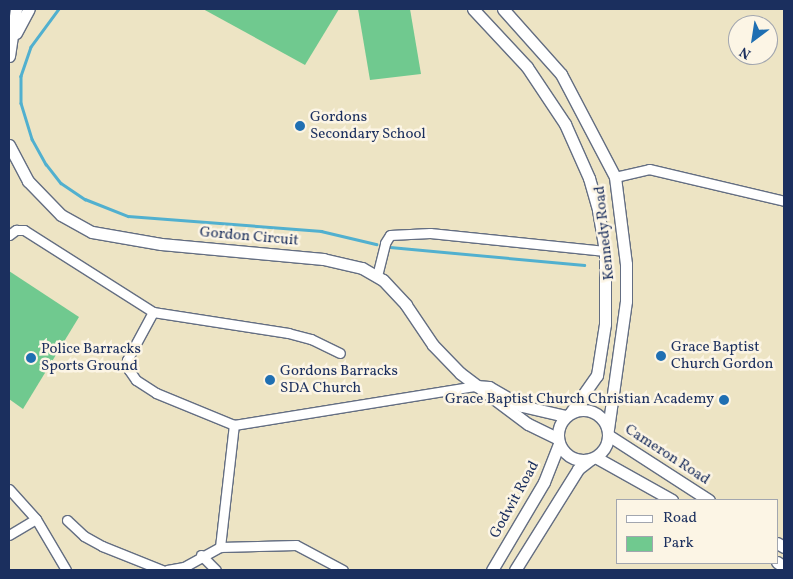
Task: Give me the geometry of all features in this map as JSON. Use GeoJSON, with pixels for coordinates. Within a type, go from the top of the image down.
{"type":"FeatureCollection","features":[{"type":"Feature","properties":{"kind":"main road"},"geometry":{"type":"LineString","coordinates":[[9,56],[14,37],[16,9]]}},
{"type":"Feature","properties":{"kind":"main road"},"geometry":{"type":"LineString","coordinates":[[14,37],[30,9]]}},
{"type":"Feature","properties":{"kind":"main road","name":"Kennedy Road"},"geometry":{"type":"LineString","coordinates":[[473,9],[528,67],[565,124],[589,178],[605,251],[607,292],[600,358],[592,383],[568,413]]}},
{"type":"Feature","properties":{"kind":"main road","name":"Kennedy Road"},"geometry":{"type":"LineString","coordinates":[[503,9],[561,74],[615,177],[626,264],[626,301],[608,432]]}},
{"type":"Feature","properties":{"kind":"main road","name":"Gordon Circuit"},"geometry":{"type":"LineString","coordinates":[[9,145],[28,181],[61,215],[92,232],[161,244],[323,259],[362,268],[377,276],[406,305],[440,353],[476,386],[528,424],[558,441]]}},
{"type":"Feature","properties":{"kind":"main road","name":"Gordon Circuit"},"geometry":{"type":"LineString","coordinates":[[476,386],[489,387],[522,406],[568,413]]}},
{"type":"Feature","properties":{"kind":"main road"},"geometry":{"type":"LineString","coordinates":[[515,570],[578,469],[594,458],[606,446],[608,432],[594,412],[568,413],[560,423],[558,441],[568,456],[594,458],[670,499]]}},
{"type":"Feature","properties":{"kind":"main road","name":"Cameron Road"},"geometry":{"type":"LineString","coordinates":[[608,432],[707,499]]}},
{"type":"Feature","properties":{"kind":"main road","name":"Godwit Road"},"geometry":{"type":"LineString","coordinates":[[492,570],[544,482],[558,441]]}},
{"type":"Feature","properties":{"kind":"street"},"geometry":{"type":"LineString","coordinates":[[615,177],[649,169],[784,201]]}},
{"type":"Feature","properties":{"kind":"street"},"geometry":{"type":"LineString","coordinates":[[9,235],[16,230],[24,230],[153,312],[288,333],[311,339],[340,353]]}},
{"type":"Feature","properties":{"kind":"street"},"geometry":{"type":"LineString","coordinates":[[377,276],[385,243],[390,235],[430,233],[605,251]]}},
{"type":"Feature","properties":{"kind":"street"},"geometry":{"type":"LineString","coordinates":[[153,312],[127,360],[129,370],[136,380],[156,392],[234,425],[476,386]]}},
{"type":"Feature","properties":{"kind":"street"},"geometry":{"type":"LineString","coordinates":[[220,547],[234,425]]}},
{"type":"Feature","properties":{"kind":"street"},"geometry":{"type":"LineString","coordinates":[[9,489],[36,519],[66,570]]}},
{"type":"Feature","properties":{"kind":"street"},"geometry":{"type":"LineString","coordinates":[[9,535],[36,519]]}},
{"type":"Feature","properties":{"kind":"street"},"geometry":{"type":"LineString","coordinates":[[67,520],[84,536],[102,546],[162,570]]}},
{"type":"Feature","properties":{"kind":"street"},"geometry":{"type":"LineString","coordinates":[[167,570],[184,567],[202,555],[220,547],[296,545],[343,570]]}},
{"type":"Feature","properties":{"kind":"street"},"geometry":{"type":"LineString","coordinates":[[202,555],[216,570]]}},
{"type":"Feature","properties":{"kind":"green space"},"geometry":{"type":"Polygon","coordinates":[[[203,9],[339,9],[305,65],[203,9]]]}},
{"type":"Feature","properties":{"kind":"green space"},"geometry":{"type":"Polygon","coordinates":[[[358,9],[410,9],[421,74],[370,80],[358,9]]]}},
{"type":"Feature","properties":{"kind":"green space","name":"Police Barracks Sports Ground"},"geometry":{"type":"Polygon","coordinates":[[[9,271],[79,317],[23,409],[9,399],[9,271]]]}},
{"type":"Feature","properties":{"kind":"waterway"},"geometry":{"type":"LineString","coordinates":[[59,9],[31,47],[21,76],[21,103],[32,139],[46,164],[61,183],[85,199],[128,216],[321,231],[376,244]]}},
{"type":"Feature","properties":{"kind":"waterway"},"geometry":{"type":"LineString","coordinates":[[390,247],[584,265]]}},
{"type":"Feature","properties":{"kind":"place","name":"Gordons Secondary School"},"geometry":{"type":"Point","coordinates":[300,126]}},
{"type":"Feature","properties":{"kind":"place","name":"Grace Baptist Church Gordon"},"geometry":{"type":"Point","coordinates":[661,356]}},
{"type":"Feature","properties":{"kind":"place","name":"Police Barracks Sports Ground"},"geometry":{"type":"Point","coordinates":[31,358]}},
{"type":"Feature","properties":{"kind":"place","name":"Gordons Barracks SDA Church"},"geometry":{"type":"Point","coordinates":[270,380]}},
{"type":"Feature","properties":{"kind":"place","name":"Grace Baptist Church Christian Academy"},"geometry":{"type":"Point","coordinates":[724,400]}}]}
